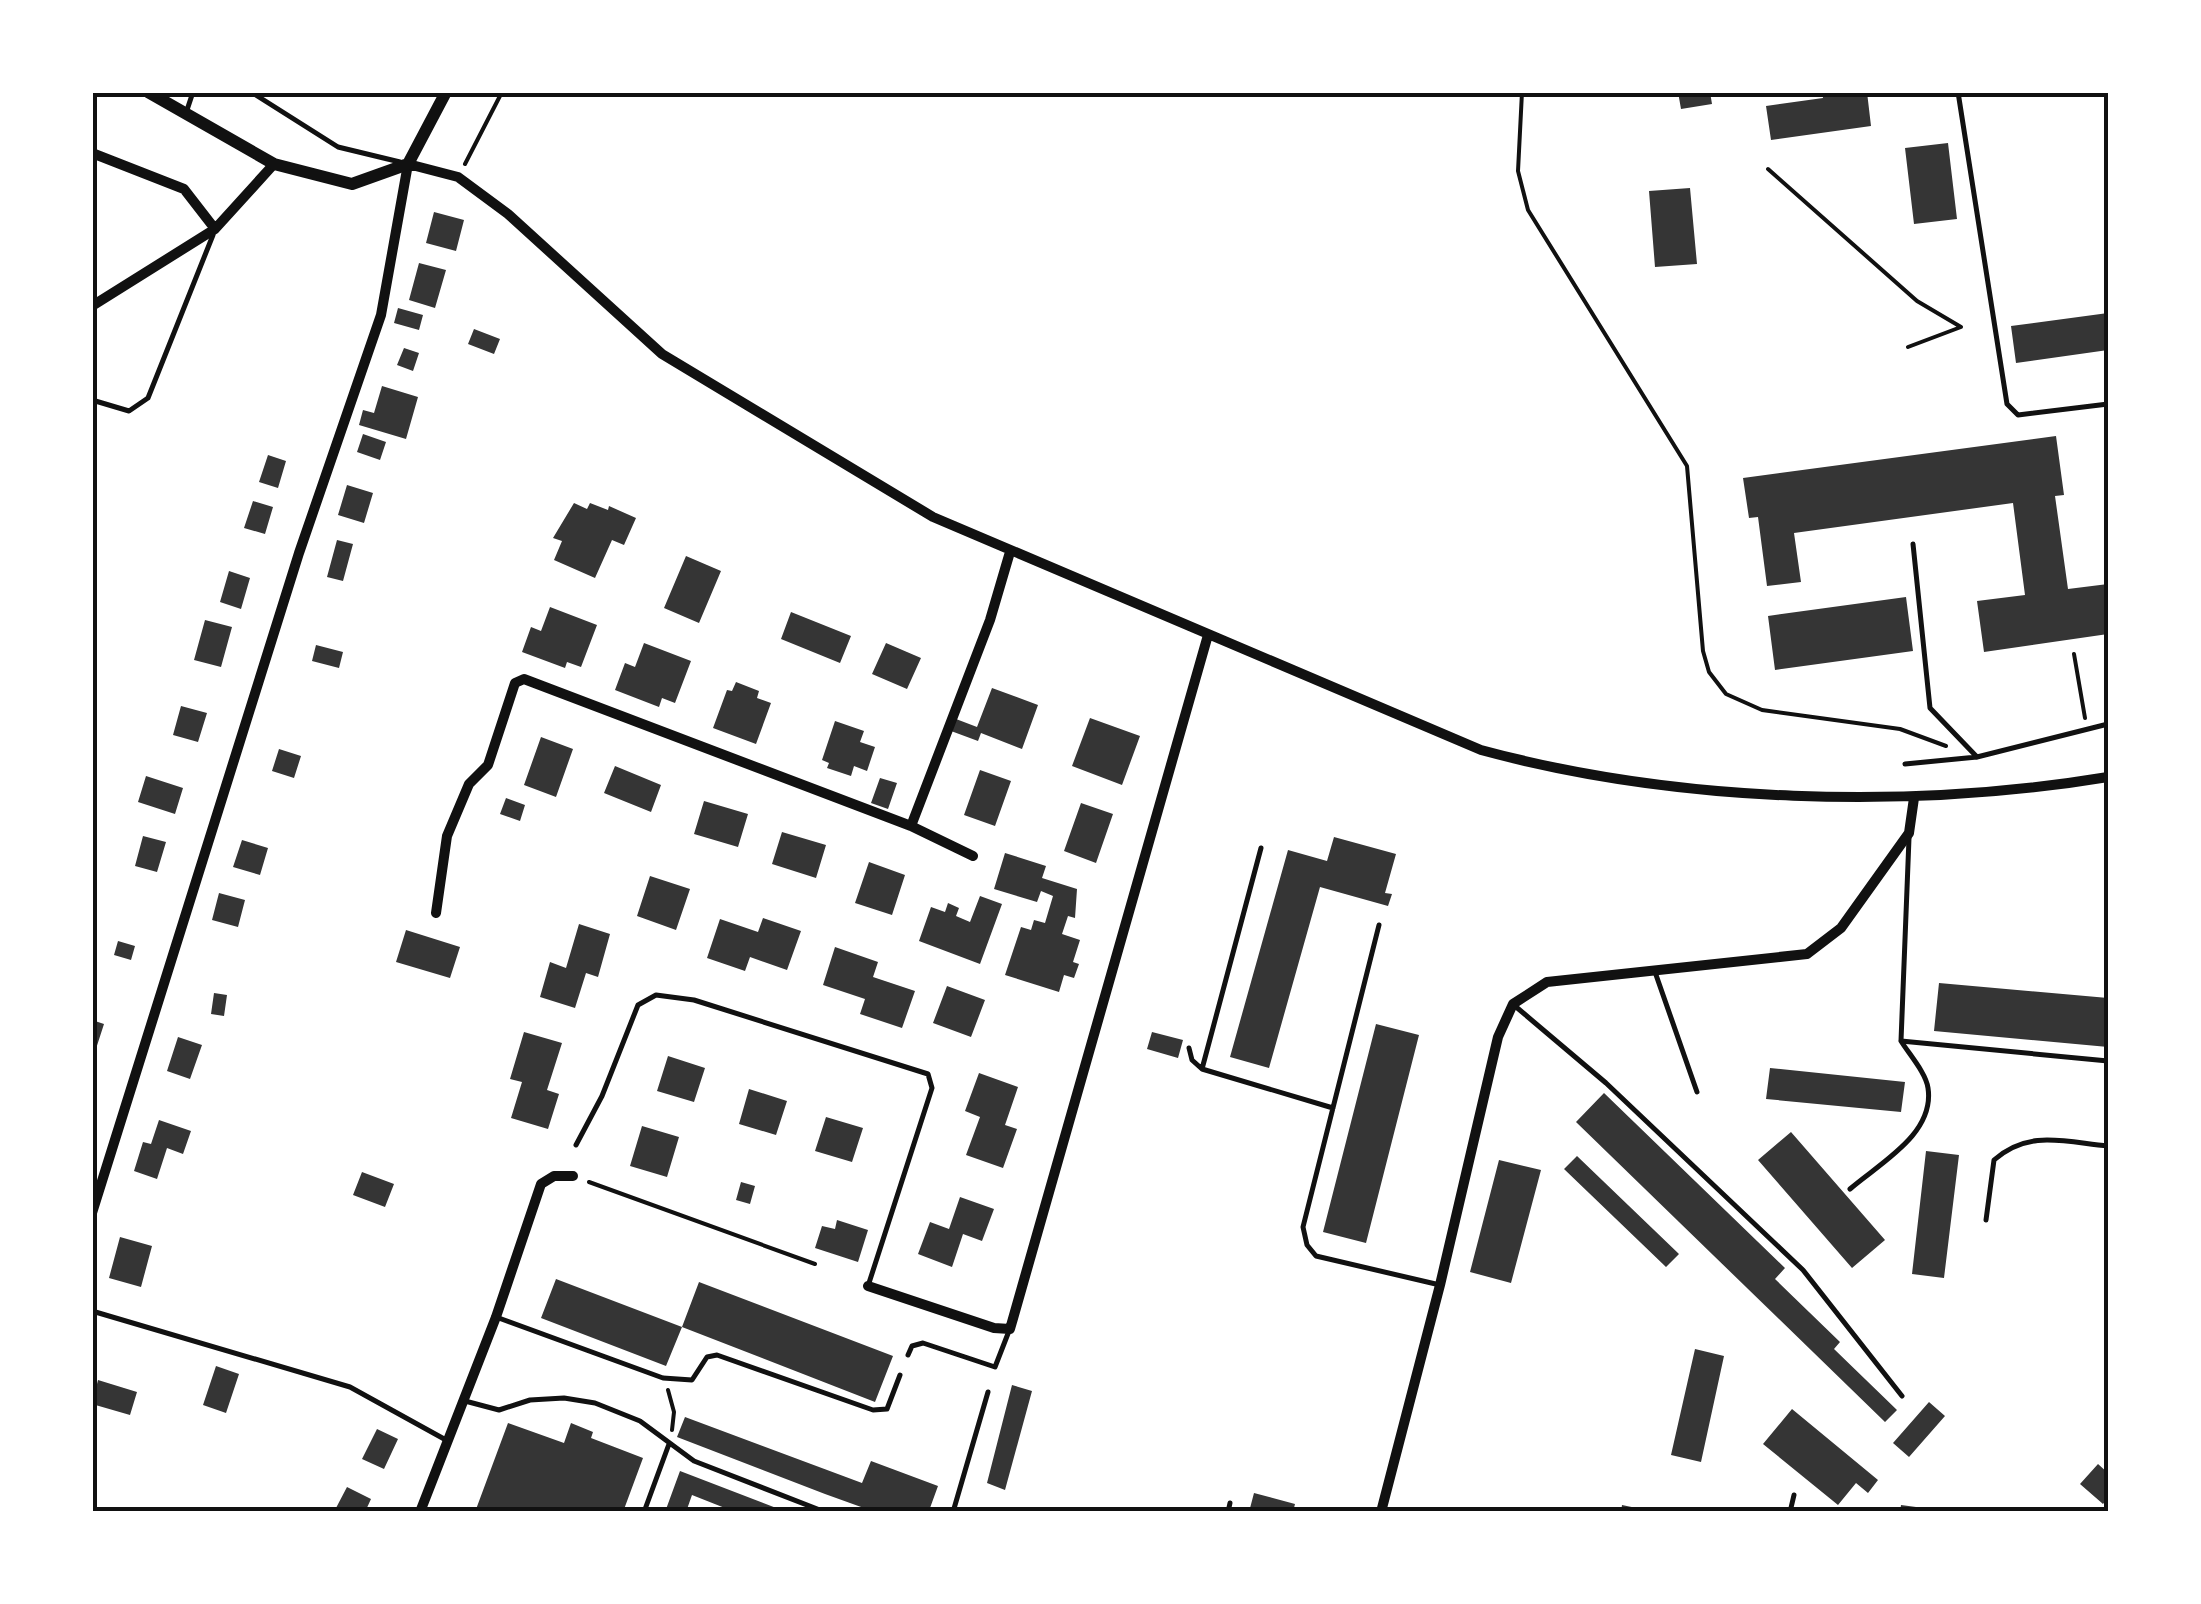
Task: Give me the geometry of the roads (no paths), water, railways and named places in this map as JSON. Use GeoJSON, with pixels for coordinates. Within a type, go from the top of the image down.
{"type":"FeatureCollection","features":[{"type":"Feature","properties":{"kind":"street"},"geometry":{"type":"LineString","coordinates":[[148,92],[274,164],[352,184],[408,164],[458,177],[508,214],[662,354],[933,517],[1482,750],[1572,774],[1680,787],[1914,798],[2022,791],[2108,777]]}},
{"type":"Feature","properties":{"kind":"street"},"geometry":{"type":"LineString","coordinates":[[92,1213],[298,553],[381,315],[408,164],[446,92]]}},
{"type":"Feature","properties":{"kind":"street"},"geometry":{"type":"LineString","coordinates":[[92,153],[184,189],[215,229]]}},
{"type":"Feature","properties":{"kind":"street"},"geometry":{"type":"LineString","coordinates":[[92,306],[215,229],[274,164]]}},
{"type":"Feature","properties":{"kind":"street"},"geometry":{"type":"LineString","coordinates":[[910,826],[990,620],[1010,552]]}},
{"type":"Feature","properties":{"kind":"street"},"geometry":{"type":"LineString","coordinates":[[868,1286],[994,1328],[1010,1329],[1208,635]]}},
{"type":"Feature","properties":{"kind":"street"},"geometry":{"type":"LineString","coordinates":[[436,913],[438,874],[458,808],[469,784],[488,765],[515,684],[524,678],[910,826],[974,856]]}},
{"type":"Feature","properties":{"kind":"street"},"geometry":{"type":"LineString","coordinates":[[1381,1512],[1498,1037],[1513,1004],[1546,982],[1807,954],[1841,928],[1910,834],[1914,798]]}},
{"type":"Feature","properties":{"kind":"street"},"geometry":{"type":"LineString","coordinates":[[420,1512],[496,1317],[542,1184],[554,1176],[574,1176]]}},
{"type":"Feature","properties":{"kind":"lane"},"geometry":{"type":"LineString","coordinates":[[186,112],[194,92]]}},
{"type":"Feature","properties":{"kind":"lane"},"geometry":{"type":"LineString","coordinates":[[251,92],[338,147],[408,164]]}},
{"type":"Feature","properties":{"kind":"lane"},"geometry":{"type":"LineString","coordinates":[[1958,92],[2007,404],[2018,415],[2108,404]]}},
{"type":"Feature","properties":{"kind":"lane"},"geometry":{"type":"LineString","coordinates":[[92,400],[129,411],[148,398],[215,229]]}},
{"type":"Feature","properties":{"kind":"lane"},"geometry":{"type":"LineString","coordinates":[[1913,544],[1930,708],[1977,757]]}},
{"type":"Feature","properties":{"kind":"lane"},"geometry":{"type":"LineString","coordinates":[[1905,764],[1977,757],[2108,724]]}},
{"type":"Feature","properties":{"kind":"lane"},"geometry":{"type":"LineString","coordinates":[[1850,1188],[1914,1136],[1925,1118],[1928,1086],[1901,1041],[1910,834]]}},
{"type":"Feature","properties":{"kind":"lane"},"geometry":{"type":"LineString","coordinates":[[1202,1070],[1261,848]]}},
{"type":"Feature","properties":{"kind":"lane"},"geometry":{"type":"LineString","coordinates":[[1379,925],[1303,1227],[1307,1245],[1316,1256],[1440,1285]]}},
{"type":"Feature","properties":{"kind":"lane"},"geometry":{"type":"LineString","coordinates":[[1654,972],[1697,1092]]}},
{"type":"Feature","properties":{"kind":"lane"},"geometry":{"type":"LineString","coordinates":[[576,1146],[602,1096],[638,1005],[648,997],[694,1000],[928,1074],[932,1088],[868,1286]]}},
{"type":"Feature","properties":{"kind":"lane"},"geometry":{"type":"LineString","coordinates":[[1513,1004],[1606,1083],[1803,1270],[1902,1396]]}},
{"type":"Feature","properties":{"kind":"lane"},"geometry":{"type":"LineString","coordinates":[[1901,1041],[2108,1061]]}},
{"type":"Feature","properties":{"kind":"lane"},"geometry":{"type":"LineString","coordinates":[[1189,1048],[1192,1060],[1202,1070],[1333,1108]]}},
{"type":"Feature","properties":{"kind":"lane"},"geometry":{"type":"LineString","coordinates":[[1986,1220],[1994,1160],[2013,1143],[2044,1140],[2108,1146]]}},
{"type":"Feature","properties":{"kind":"lane"},"geometry":{"type":"LineString","coordinates":[[92,1311],[350,1387],[448,1442]]}},
{"type":"Feature","properties":{"kind":"lane"},"geometry":{"type":"LineString","coordinates":[[496,1317],[664,1378],[692,1380],[707,1357],[717,1355],[873,1410],[887,1409],[900,1375]]}},
{"type":"Feature","properties":{"kind":"lane"},"geometry":{"type":"LineString","coordinates":[[908,1354],[915,1344],[923,1343],[995,1367],[1010,1329]]}},
{"type":"Feature","properties":{"kind":"lane"},"geometry":{"type":"LineString","coordinates":[[953,1512],[988,1392]]}},
{"type":"Feature","properties":{"kind":"lane"},"geometry":{"type":"LineString","coordinates":[[465,1400],[499,1410],[530,1400],[594,1403],[640,1421],[694,1461],[825,1512]]}},
{"type":"Feature","properties":{"kind":"lane"},"geometry":{"type":"LineString","coordinates":[[644,1512],[669,1444]]}},
{"type":"Feature","properties":{"kind":"lane"},"geometry":{"type":"LineString","coordinates":[[1790,1512],[1794,1496]]}},
{"type":"Feature","properties":{"kind":"lane"},"geometry":{"type":"LineString","coordinates":[[1228,1512],[1230,1503]]}}]}
